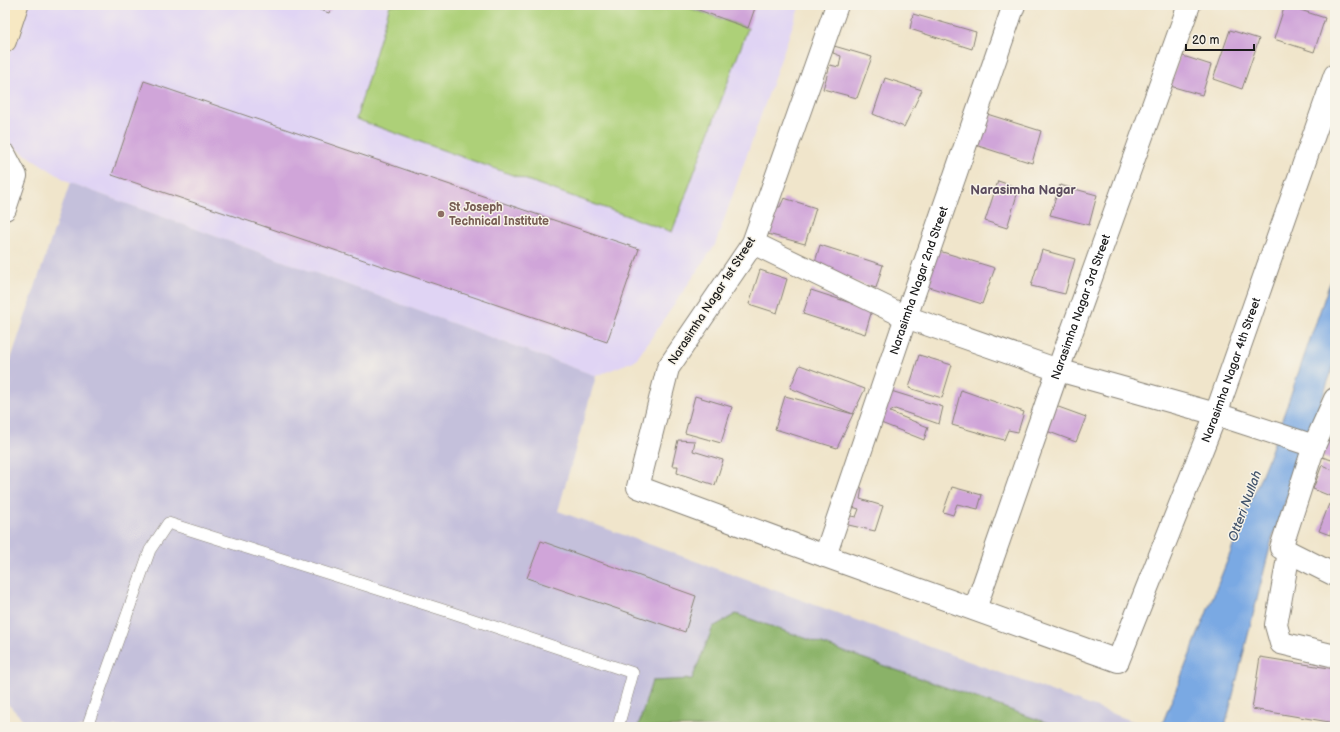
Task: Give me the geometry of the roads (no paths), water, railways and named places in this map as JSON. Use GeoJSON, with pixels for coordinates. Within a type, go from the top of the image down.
{"type":"FeatureCollection","features":[{"type":"Feature","properties":{"kind":"street"},"geometry":{"type":"LineString","coordinates":[[5,41],[18,5]]}},
{"type":"Feature","properties":{"kind":"street","name":"Narasimha Nagar 1st Street"},"geometry":{"type":"LineString","coordinates":[[825,556],[638,487],[668,368],[753,243],[837,5]]}},
{"type":"Feature","properties":{"kind":"street","name":"Narasimha Nagar 2nd Street"},"geometry":{"type":"LineString","coordinates":[[825,556],[1014,5]]}},
{"type":"Feature","properties":{"kind":"street","name":"Narasimha Nagar 3rd Street"},"geometry":{"type":"LineString","coordinates":[[975,609],[1058,370],[1189,5]]}},
{"type":"Feature","properties":{"kind":"street","name":"Narasimha Nagar 4th Street"},"geometry":{"type":"LineString","coordinates":[[975,609],[1118,661],[1216,414],[1335,75]]}},
{"type":"Feature","properties":{"kind":"street"},"geometry":{"type":"LineString","coordinates":[[5,155],[16,176],[5,209]]}},
{"type":"Feature","properties":{"kind":"street"},"geometry":{"type":"LineString","coordinates":[[753,243],[906,317],[1058,370],[1216,414],[1312,446]]}},
{"type":"Feature","properties":{"kind":"street"},"geometry":{"type":"LineString","coordinates":[[1335,399],[1312,446],[1281,548],[1335,575]]}},
{"type":"Feature","properties":{"kind":"street"},"geometry":{"type":"LineString","coordinates":[[1289,552],[1276,625],[1281,643],[1335,656]]}},
{"type":"Feature","properties":{"kind":"street"},"geometry":{"type":"LineString","coordinates":[[825,556],[975,609]]}},
{"type":"Feature","properties":{"kind":"lane"},"geometry":{"type":"LineString","coordinates":[[87,727],[150,550],[168,523],[453,613],[632,673],[618,727]]}},
{"type":"Feature","properties":{"kind":"water"},"geometry":{"type":"Polygon","coordinates":[[[1335,268],[1335,362],[1272,539],[1225,727],[1161,727],[1271,451],[1335,268]]]}},
{"type":"Feature","properties":{"kind":"place","name":"St Joseph Technical Institute"},"geometry":{"type":"Point","coordinates":[441,214]}},
{"type":"Feature","properties":{"kind":"district","name":"Narasimha Nagar"},"geometry":{"type":"Point","coordinates":[1023,190]}},
{"type":"Feature","properties":{"kind":"water label","name":"Otteri Nullah"},"geometry":{"type":"Point","coordinates":[1245,506]}}]}
